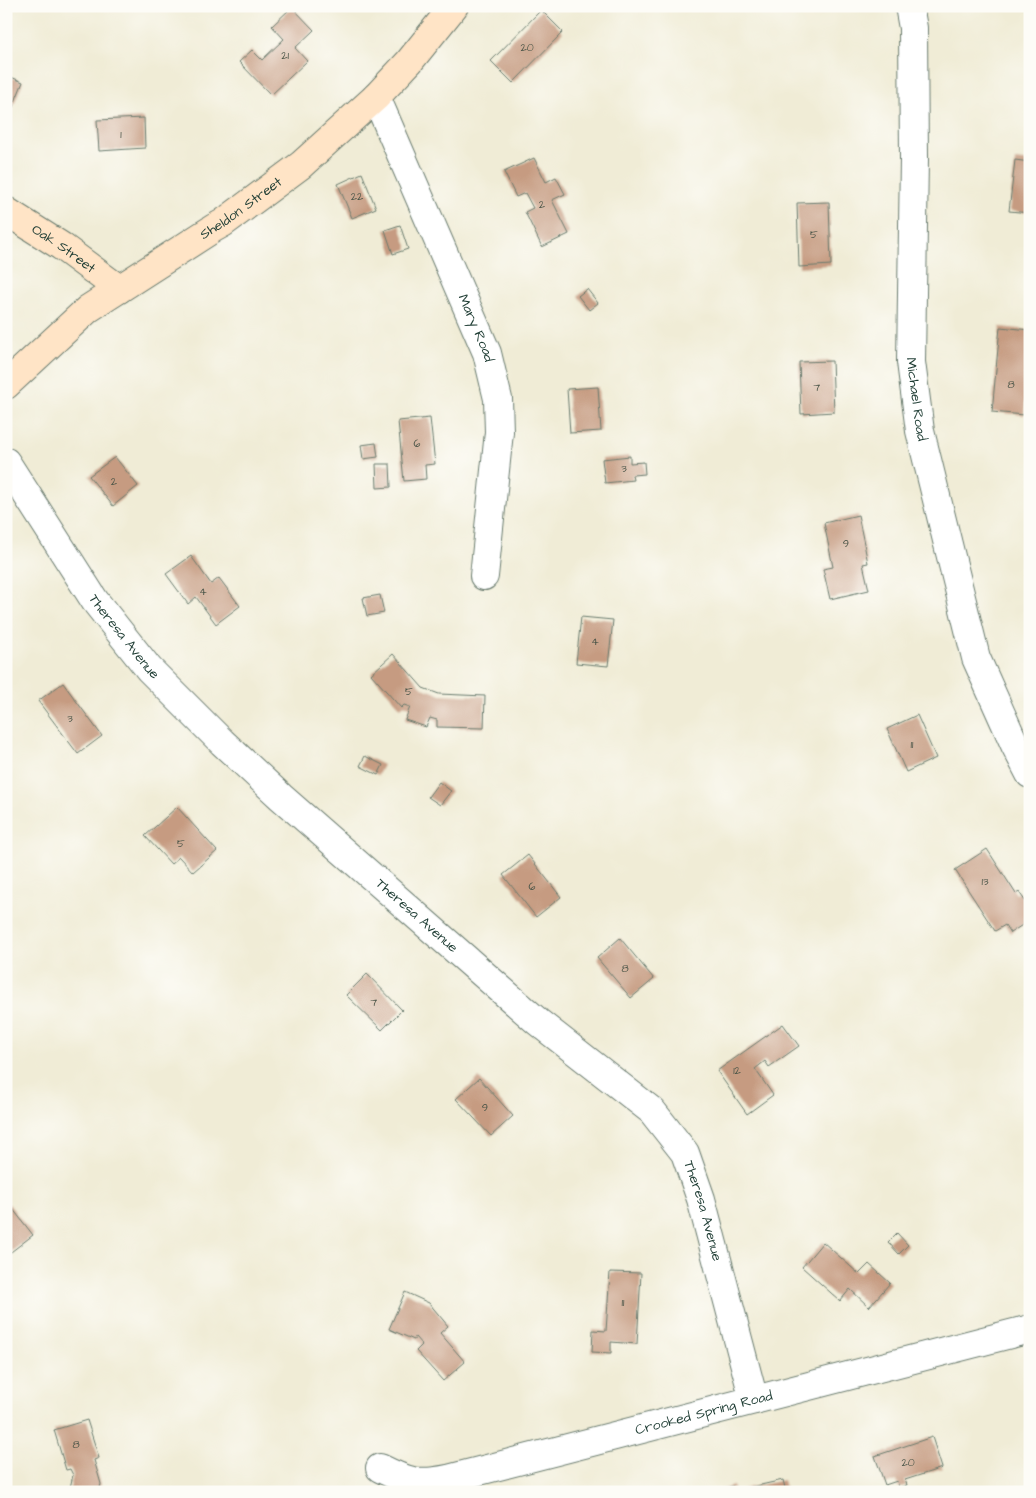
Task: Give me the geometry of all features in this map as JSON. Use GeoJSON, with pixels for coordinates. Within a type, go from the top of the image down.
{"type":"FeatureCollection","features":[{"type":"Feature","properties":{"kind":"street","name":"Sheldon Street"},"geometry":{"type":"LineString","coordinates":[[6,385],[88,309],[223,223],[301,165],[376,97],[409,62],[454,6]]}},
{"type":"Feature","properties":{"kind":"street","name":"Michael Road"},"geometry":{"type":"LineString","coordinates":[[909,6],[914,48],[911,362],[920,431],[976,658],[1030,774]]}},
{"type":"Feature","properties":{"kind":"street","name":"Mary Road"},"geometry":{"type":"LineString","coordinates":[[376,97],[488,353],[498,399],[499,432],[484,576]]}},
{"type":"Feature","properties":{"kind":"street","name":"Oak Street"},"geometry":{"type":"LineString","coordinates":[[6,211],[61,246],[119,289]]}},
{"type":"Feature","properties":{"kind":"street","name":"Theresa Avenue"},"geometry":{"type":"LineString","coordinates":[[6,462],[95,601],[150,669],[215,736],[281,797],[531,1016],[658,1118],[685,1153],[701,1199],[754,1400]]}},
{"type":"Feature","properties":{"kind":"street","name":"Crooked Spring Road"},"geometry":{"type":"LineString","coordinates":[[380,1468],[408,1481],[427,1483],[1030,1329]]}},
{"type":"Feature","properties":{"kind":"building"},"geometry":{"type":"Polygon","coordinates":[[[292,7],[314,30],[295,48],[307,61],[271,95],[239,62],[252,50],[262,60],[284,39],[272,26],[292,7]]]}},
{"type":"Feature","properties":{"kind":"building"},"geometry":{"type":"Polygon","coordinates":[[[541,10],[563,32],[513,83],[491,61],[541,10]]]}},
{"type":"Feature","properties":{"kind":"building"},"geometry":{"type":"Polygon","coordinates":[[[6,75],[23,82],[12,109],[6,107],[6,75]]]}},
{"type":"Feature","properties":{"kind":"building"},"geometry":{"type":"Polygon","coordinates":[[[144,118],[145,148],[99,151],[97,120],[144,118]]]}},
{"type":"Feature","properties":{"kind":"building"},"geometry":{"type":"Polygon","coordinates":[[[534,158],[546,182],[556,177],[565,194],[552,200],[569,234],[542,247],[525,212],[533,208],[525,193],[516,197],[504,172],[534,158]]]}},
{"type":"Feature","properties":{"kind":"building"},"geometry":{"type":"Polygon","coordinates":[[[1015,160],[1030,162],[1030,213],[1009,211],[1015,160]]]}},
{"type":"Feature","properties":{"kind":"building"},"geometry":{"type":"Polygon","coordinates":[[[362,173],[376,208],[352,218],[338,184],[362,173]]]}},
{"type":"Feature","properties":{"kind":"building"},"geometry":{"type":"Polygon","coordinates":[[[829,202],[831,265],[799,267],[797,203],[829,202]]]}},
{"type":"Feature","properties":{"kind":"building"},"geometry":{"type":"Polygon","coordinates":[[[400,225],[408,249],[393,254],[385,230],[400,225]]]}},
{"type":"Feature","properties":{"kind":"building"},"geometry":{"type":"Polygon","coordinates":[[[587,289],[598,303],[589,310],[578,296],[587,289]]]}},
{"type":"Feature","properties":{"kind":"building"},"geometry":{"type":"Polygon","coordinates":[[[1000,327],[1030,330],[1030,357],[1024,415],[992,412],[1000,327]]]}},
{"type":"Feature","properties":{"kind":"building"},"geometry":{"type":"Polygon","coordinates":[[[832,361],[834,412],[801,414],[799,362],[832,361]]]}},
{"type":"Feature","properties":{"kind":"building"},"geometry":{"type":"Polygon","coordinates":[[[598,387],[601,431],[570,433],[567,389],[598,387]]]}},
{"type":"Feature","properties":{"kind":"building"},"geometry":{"type":"Polygon","coordinates":[[[430,418],[435,464],[425,465],[426,479],[404,481],[398,421],[430,418]]]}},
{"type":"Feature","properties":{"kind":"building"},"geometry":{"type":"Polygon","coordinates":[[[376,443],[378,457],[363,459],[361,445],[376,443]]]}},
{"type":"Feature","properties":{"kind":"building"},"geometry":{"type":"Polygon","coordinates":[[[630,456],[630,463],[644,462],[645,474],[632,475],[633,480],[605,483],[602,459],[630,456]]]}},
{"type":"Feature","properties":{"kind":"building"},"geometry":{"type":"Polygon","coordinates":[[[115,457],[138,486],[113,506],[89,476],[115,457]]]}},
{"type":"Feature","properties":{"kind":"building"},"geometry":{"type":"Polygon","coordinates":[[[376,464],[390,464],[391,487],[377,488],[376,464]]]}},
{"type":"Feature","properties":{"kind":"building"},"geometry":{"type":"Polygon","coordinates":[[[858,515],[868,563],[863,564],[869,590],[830,599],[823,569],[833,567],[824,523],[858,515]]]}},
{"type":"Feature","properties":{"kind":"building"},"geometry":{"type":"Polygon","coordinates":[[[191,556],[211,584],[219,578],[240,606],[216,624],[196,597],[188,604],[166,574],[191,556]]]}},
{"type":"Feature","properties":{"kind":"building"},"geometry":{"type":"Polygon","coordinates":[[[380,595],[384,613],[367,616],[363,598],[380,595]]]}},
{"type":"Feature","properties":{"kind":"building"},"geometry":{"type":"Polygon","coordinates":[[[581,617],[613,620],[608,666],[576,663],[581,617]]]}},
{"type":"Feature","properties":{"kind":"building"},"geometry":{"type":"Polygon","coordinates":[[[393,654],[423,688],[439,694],[485,696],[484,728],[437,727],[437,720],[430,718],[426,727],[405,720],[410,707],[404,705],[401,708],[371,674],[393,654]]]}},
{"type":"Feature","properties":{"kind":"building"},"geometry":{"type":"Polygon","coordinates":[[[63,683],[102,736],[78,754],[38,701],[63,683]]]}},
{"type":"Feature","properties":{"kind":"building"},"geometry":{"type":"Polygon","coordinates":[[[917,715],[936,758],[906,772],[887,729],[917,715]]]}},
{"type":"Feature","properties":{"kind":"building"},"geometry":{"type":"Polygon","coordinates":[[[365,756],[383,765],[378,775],[360,766],[365,756]]]}},
{"type":"Feature","properties":{"kind":"building"},"geometry":{"type":"Polygon","coordinates":[[[439,782],[451,791],[440,805],[428,797],[439,782]]]}},
{"type":"Feature","properties":{"kind":"building"},"geometry":{"type":"Polygon","coordinates":[[[177,807],[217,851],[193,872],[179,857],[171,864],[145,836],[177,807]]]}},
{"type":"Feature","properties":{"kind":"building"},"geometry":{"type":"Polygon","coordinates":[[[987,849],[1016,894],[1019,892],[1030,908],[1030,920],[1010,933],[1005,925],[995,931],[955,870],[987,849]]]}},
{"type":"Feature","properties":{"kind":"building"},"geometry":{"type":"Polygon","coordinates":[[[528,855],[561,897],[536,917],[503,875],[528,855]]]}},
{"type":"Feature","properties":{"kind":"building"},"geometry":{"type":"Polygon","coordinates":[[[620,938],[654,979],[631,998],[597,958],[620,938]]]}},
{"type":"Feature","properties":{"kind":"building"},"geometry":{"type":"Polygon","coordinates":[[[367,974],[402,1010],[382,1030],[346,995],[367,974]]]}},
{"type":"Feature","properties":{"kind":"building"},"geometry":{"type":"Polygon","coordinates":[[[783,1024],[799,1046],[769,1067],[765,1061],[755,1069],[773,1095],[747,1114],[717,1071],[783,1024]]]}},
{"type":"Feature","properties":{"kind":"building"},"geometry":{"type":"Polygon","coordinates":[[[479,1078],[513,1116],[491,1136],[456,1099],[479,1078]]]}},
{"type":"Feature","properties":{"kind":"building"},"geometry":{"type":"Polygon","coordinates":[[[9,1204],[33,1235],[7,1255],[6,1206],[9,1204]]]}},
{"type":"Feature","properties":{"kind":"building"},"geometry":{"type":"Polygon","coordinates":[[[897,1233],[908,1245],[899,1254],[888,1242],[897,1233]]]}},
{"type":"Feature","properties":{"kind":"building"},"geometry":{"type":"Polygon","coordinates":[[[823,1242],[859,1274],[869,1264],[890,1283],[869,1307],[850,1289],[840,1301],[802,1267],[823,1242]]]}},
{"type":"Feature","properties":{"kind":"building"},"geometry":{"type":"Polygon","coordinates":[[[610,1272],[641,1273],[637,1344],[611,1342],[611,1353],[592,1352],[593,1330],[606,1331],[610,1272]]]}},
{"type":"Feature","properties":{"kind":"building"},"geometry":{"type":"Polygon","coordinates":[[[405,1292],[429,1303],[448,1326],[440,1333],[465,1362],[443,1381],[416,1351],[422,1345],[415,1337],[414,1340],[389,1329],[405,1292]]]}},
{"type":"Feature","properties":{"kind":"building"},"geometry":{"type":"Polygon","coordinates":[[[87,1420],[99,1458],[94,1460],[101,1484],[99,1492],[69,1492],[73,1475],[70,1469],[66,1470],[54,1430],[87,1420]]]}},
{"type":"Feature","properties":{"kind":"building"},"geometry":{"type":"Polygon","coordinates":[[[932,1437],[942,1468],[905,1480],[907,1485],[899,1488],[897,1481],[885,1485],[875,1456],[932,1437]]]}},
{"type":"Feature","properties":{"kind":"building"},"geometry":{"type":"Polygon","coordinates":[[[783,1480],[786,1492],[713,1492],[733,1486],[734,1491],[783,1480]]]}}]}
